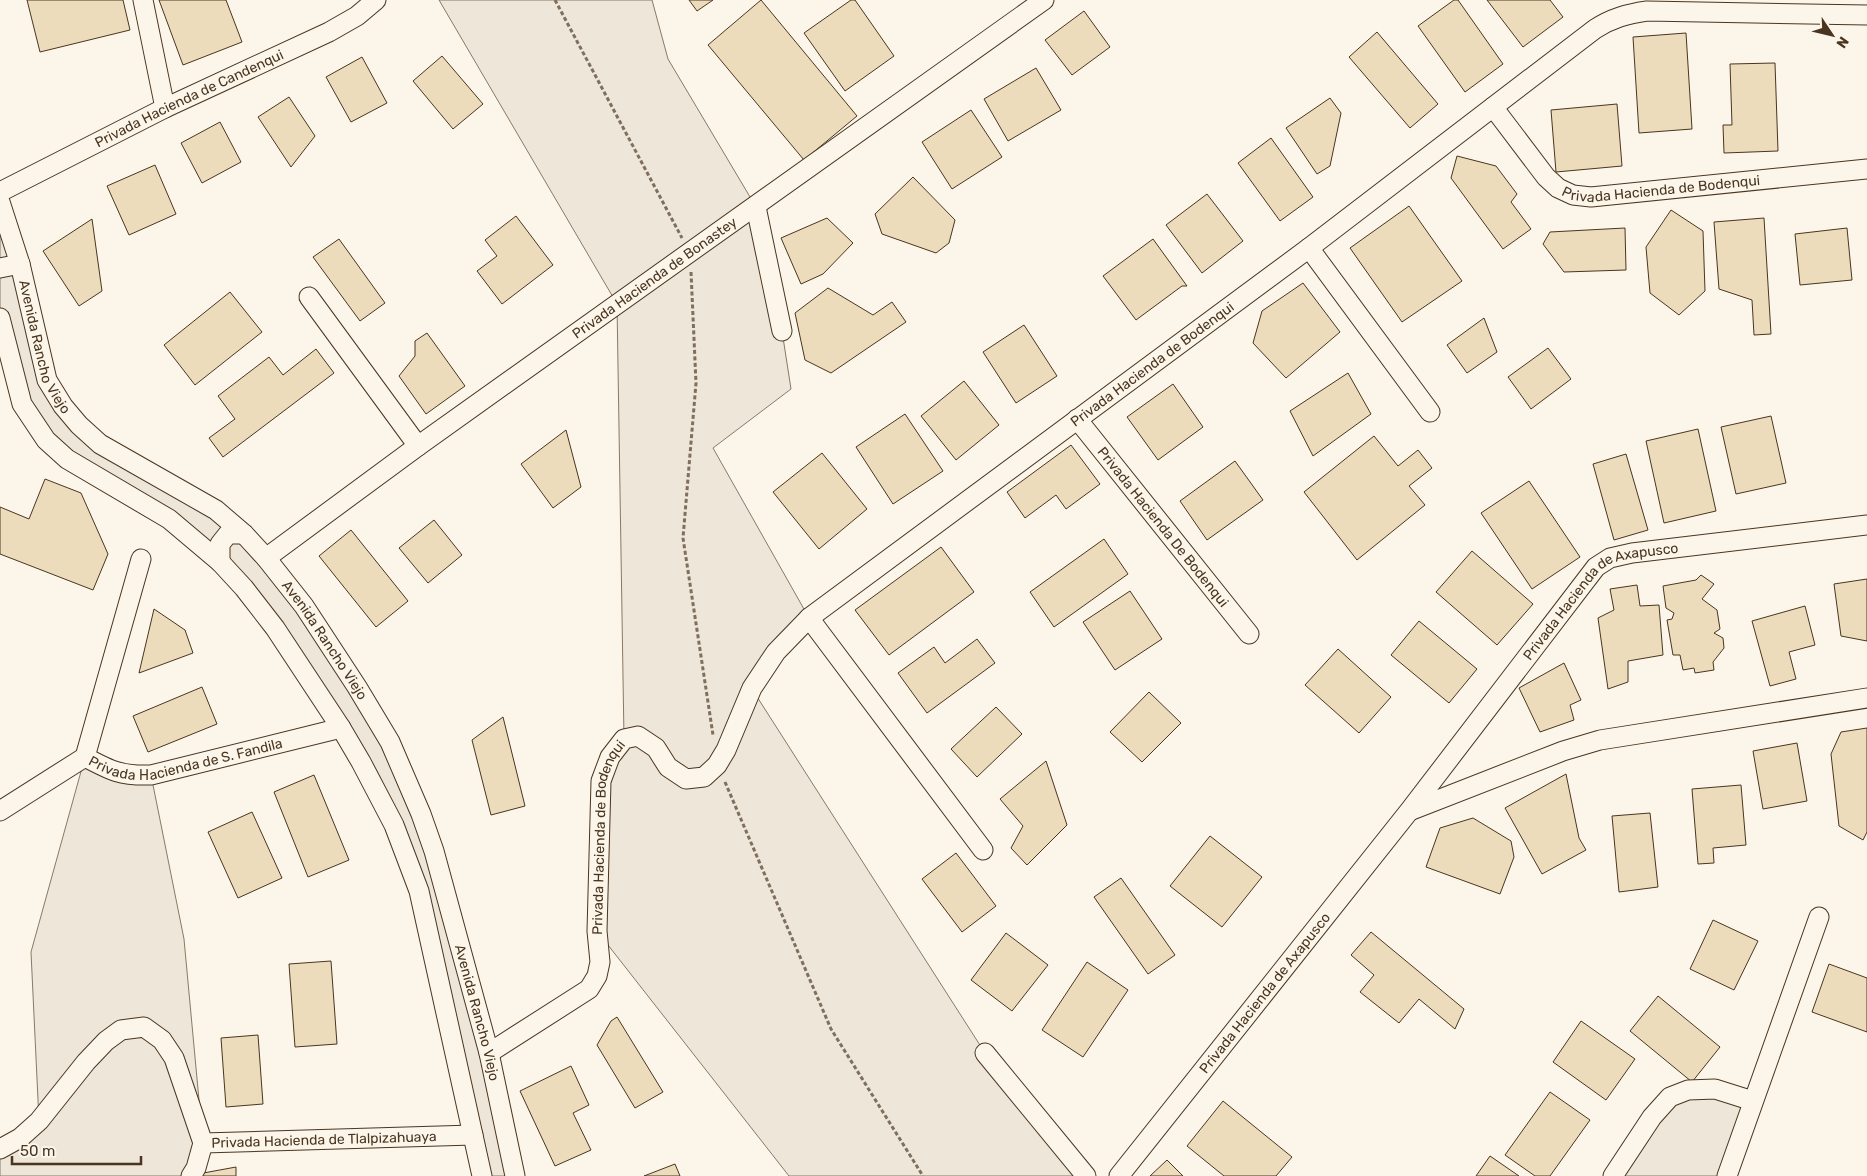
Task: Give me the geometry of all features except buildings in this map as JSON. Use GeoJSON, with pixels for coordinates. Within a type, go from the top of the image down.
{"type":"FeatureCollection","features":[{"type":"Feature","properties":{"kind":"street","name":"Privada Hacienda de Candenqui"},"geometry":{"type":"LineString","coordinates":[[143,0],[165,108]]}},
{"type":"Feature","properties":{"kind":"street","name":"Privada Hacienda de Candenqui"},"geometry":{"type":"LineString","coordinates":[[0,192],[165,108],[329,32],[357,16],[376,0]]}},
{"type":"Feature","properties":{"kind":"street","name":"Privada Hacienda de Bonastey"},"geometry":{"type":"LineString","coordinates":[[266,558],[418,446],[1044,0]]}},
{"type":"Feature","properties":{"kind":"street","name":"Privada Hacienda de Bodenqui"},"geometry":{"type":"LineString","coordinates":[[489,1053],[589,989],[597,976],[600,962],[597,931],[601,781],[610,757],[624,740],[638,736],[656,748],[668,767],[686,779],[704,777],[717,765],[726,750],[752,688],[776,652],[809,618],[1309,248],[1595,29],[1610,20],[1627,14],[1647,11],[1867,15]]}},
{"type":"Feature","properties":{"kind":"street","name":"Privada Hacienda de Bodenqui"},"geometry":{"type":"LineString","coordinates":[[1493,107],[1546,177],[1558,188],[1573,195],[1591,196],[1867,168]]}},
{"type":"Feature","properties":{"kind":"street","name":"Avenida Rancho Viejo"},"geometry":{"type":"LineString","coordinates":[[0,202],[20,264],[47,380],[63,406],[79,425],[100,444],[216,510],[244,534],[266,558],[304,606],[357,687],[390,742],[421,814],[430,842],[489,1053],[513,1168]]}},
{"type":"Feature","properties":{"kind":"street","name":"Privada Hacienda de Bonastey"},"geometry":{"type":"LineString","coordinates":[[756,207],[782,331]]}},
{"type":"Feature","properties":{"kind":"street"},"geometry":{"type":"LineString","coordinates":[[1309,248],[1430,412]]}},
{"type":"Feature","properties":{"kind":"street"},"geometry":{"type":"LineString","coordinates":[[0,268],[20,264]]}},
{"type":"Feature","properties":{"kind":"street"},"geometry":{"type":"LineString","coordinates":[[309,297],[418,446]]}},
{"type":"Feature","properties":{"kind":"street","name":"Avenida Rancho Viejo"},"geometry":{"type":"LineString","coordinates":[[0,318],[22,404],[46,440],[67,459],[169,519],[220,562],[244,588],[275,628],[341,728],[394,825],[419,891],[482,1172]]}},
{"type":"Feature","properties":{"kind":"street","name":"Privada Hacienda De Bodenqui"},"geometry":{"type":"LineString","coordinates":[[1077,419],[1250,634]]}},
{"type":"Feature","properties":{"kind":"street","name":"Privada Hacienda de Axapusco"},"geometry":{"type":"LineString","coordinates":[[1119,1176],[1410,810],[1581,585],[1596,568],[1610,558],[1632,553],[1867,525]]}},
{"type":"Feature","properties":{"kind":"street"},"geometry":{"type":"LineString","coordinates":[[220,562],[220,544],[228,534],[244,534]]}},
{"type":"Feature","properties":{"kind":"street","name":"Privada Hacienda de S. Fandila"},"geometry":{"type":"LineString","coordinates":[[0,811],[85,757],[141,559]]}},
{"type":"Feature","properties":{"kind":"street"},"geometry":{"type":"LineString","coordinates":[[809,618],[983,850]]}},
{"type":"Feature","properties":{"kind":"street"},"geometry":{"type":"LineString","coordinates":[[1410,810],[1563,751],[1600,740],[1867,698]]}},
{"type":"Feature","properties":{"kind":"street","name":"Privada Hacienda de S. Fandila"},"geometry":{"type":"LineString","coordinates":[[85,757],[110,770],[130,776],[151,775],[341,728]]}},
{"type":"Feature","properties":{"kind":"street"},"geometry":{"type":"LineString","coordinates":[[1727,1176],[1819,918]]}},
{"type":"Feature","properties":{"kind":"street"},"geometry":{"type":"LineString","coordinates":[[447,1013],[476,1004]]}},
{"type":"Feature","properties":{"kind":"street","name":"Privada Hacienda de Tlalpizahuaya"},"geometry":{"type":"LineString","coordinates":[[0,1149],[20,1138],[39,1121],[86,1062],[106,1041],[121,1030],[144,1027],[162,1040],[174,1058],[203,1143],[196,1168],[191,1176]]}},
{"type":"Feature","properties":{"kind":"street"},"geometry":{"type":"LineString","coordinates":[[985,1053],[1086,1176]]}},
{"type":"Feature","properties":{"kind":"street"},"geometry":{"type":"LineString","coordinates":[[1613,1176],[1652,1117],[1670,1097],[1688,1090],[1715,1089],[1753,1101]]}},
{"type":"Feature","properties":{"kind":"street","name":"Privada Hacienda de Tlalpizahuaya"},"geometry":{"type":"LineString","coordinates":[[203,1143],[473,1135]]}},
{"type":"Feature","properties":{"kind":"street"},"geometry":{"type":"LineString","coordinates":[[482,1172],[513,1168]]}},
{"type":"Feature","properties":{"kind":"path"},"geometry":{"type":"LineString","coordinates":[[555,0],[690,253],[696,383],[683,538],[713,736]]}},
{"type":"Feature","properties":{"kind":"path"},"geometry":{"type":"LineString","coordinates":[[717,765],[831,1028],[923,1176]]}},
{"type":"Feature","properties":{"kind":"shaded area"},"geometry":{"type":"Polygon","coordinates":[[[439,0],[652,0],[668,59],[756,207],[782,331],[791,389],[713,448],[809,618],[752,689],[985,1053],[1086,1176],[789,1176],[597,931],[601,781],[624,739],[617,304],[439,0]]]}},
{"type":"Feature","properties":{"kind":"shaded area"},"geometry":{"type":"Polygon","coordinates":[[[0,205],[46,381],[79,425],[216,510],[304,606],[421,814],[515,1176],[483,1176],[419,891],[341,728],[220,562],[46,440],[0,338],[0,205]]]}},
{"type":"Feature","properties":{"kind":"shaded area"},"geometry":{"type":"Polygon","coordinates":[[[85,757],[151,775],[184,939],[203,1143],[191,1176],[0,1176],[0,1149],[39,1121],[31,952],[85,757]]]}},
{"type":"Feature","properties":{"kind":"shaded area"},"geometry":{"type":"Polygon","coordinates":[[[1688,1090],[1753,1101],[1727,1176],[1613,1176],[1652,1117],[1688,1090]]]}}]}
